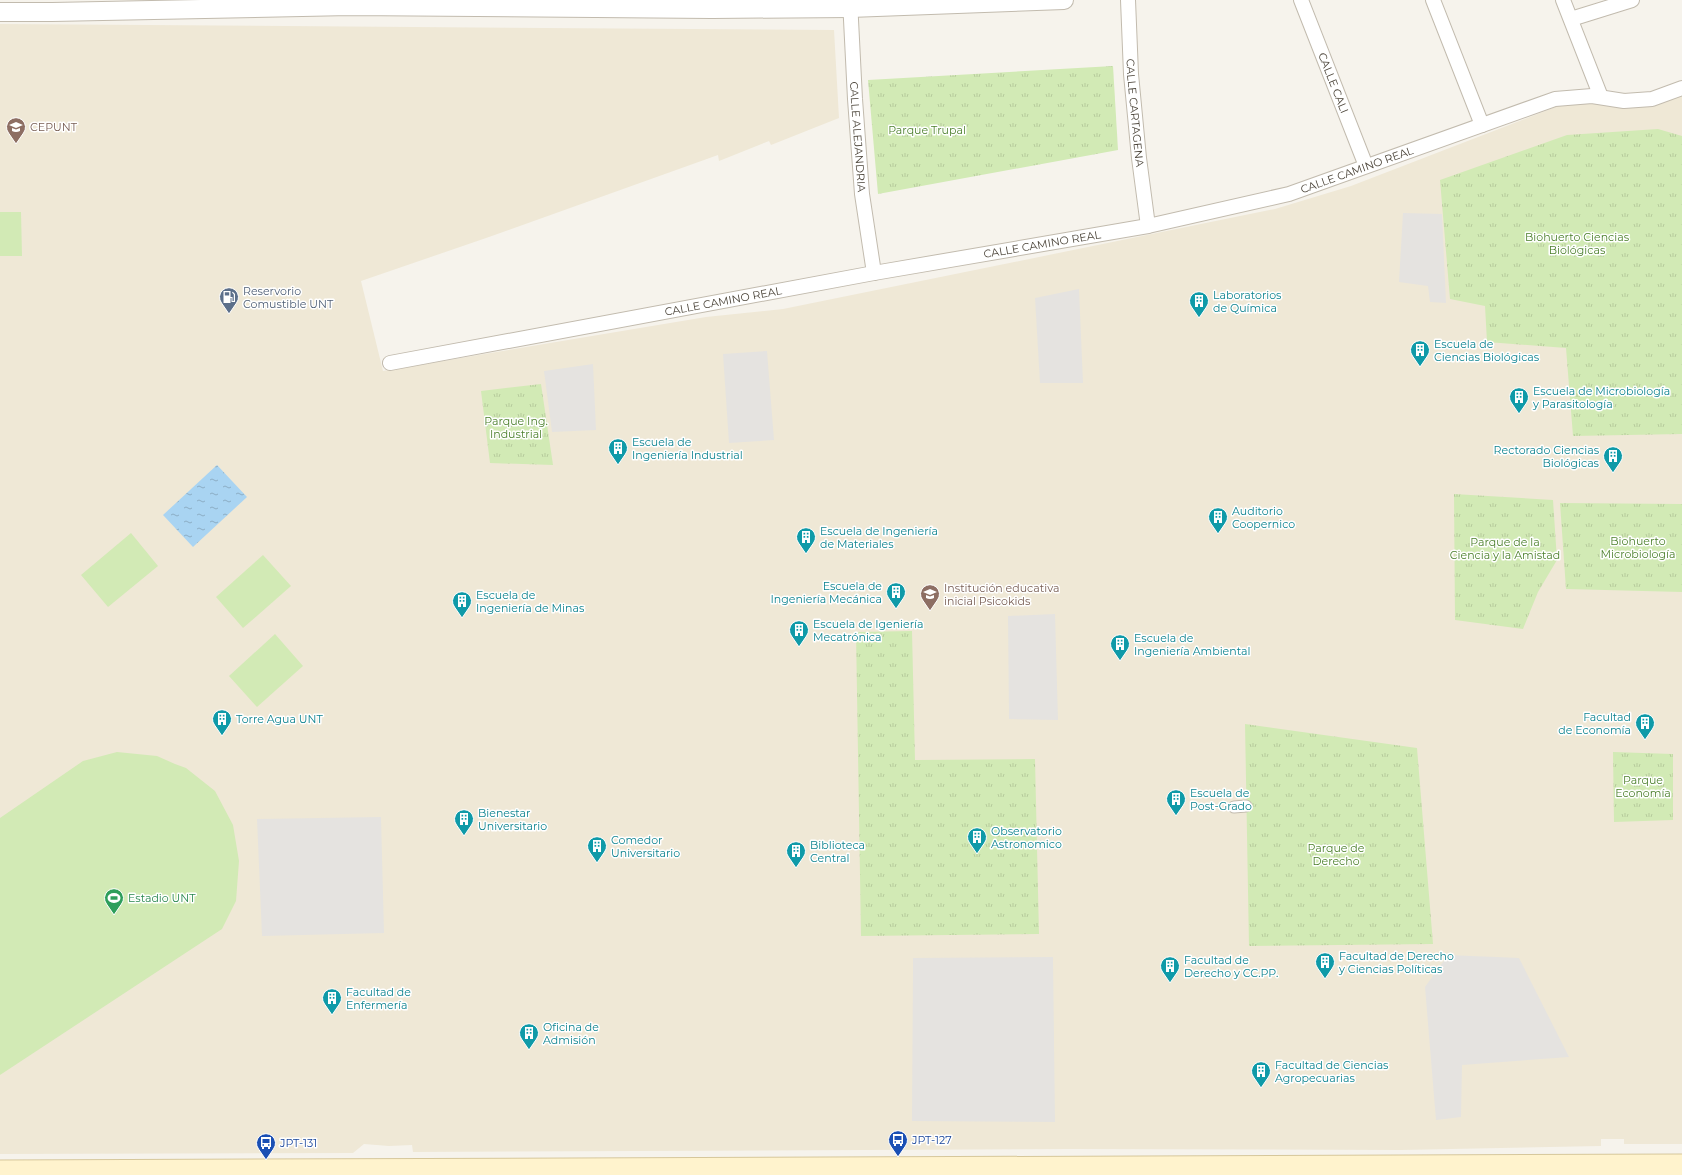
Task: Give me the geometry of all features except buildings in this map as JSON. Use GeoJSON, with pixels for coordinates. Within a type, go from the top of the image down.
{"type":"FeatureCollection","features":[{"type":"Feature","properties":{"kind":"main road"},"geometry":{"type":"LineString","coordinates":[[0,1171],[1324,1171],[1682,1165]]}},
{"type":"Feature","properties":{"kind":"street"},"geometry":{"type":"LineString","coordinates":[[0,12],[60,12],[350,3],[712,5],[1064,0]]}},
{"type":"Feature","properties":{"kind":"street","name":"CALLE CARTAGENA"},"geometry":{"type":"LineString","coordinates":[[1128,0],[1130,74],[1148,226]]}},
{"type":"Feature","properties":{"kind":"street","name":"CALLE CALI"},"geometry":{"type":"LineString","coordinates":[[1301,0],[1366,166]]}},
{"type":"Feature","properties":{"kind":"street"},"geometry":{"type":"LineString","coordinates":[[1433,0],[1482,125]]}},
{"type":"Feature","properties":{"kind":"street"},"geometry":{"type":"LineString","coordinates":[[1563,0],[1601,96]]}},
{"type":"Feature","properties":{"kind":"street"},"geometry":{"type":"LineString","coordinates":[[1571,19],[1632,0]]}},
{"type":"Feature","properties":{"kind":"street","name":"CALLE ALEJANDRIA"},"geometry":{"type":"LineString","coordinates":[[850,4],[862,194],[874,273]]}},
{"type":"Feature","properties":{"kind":"street","name":"CALLE CAMINO REAL"},"geometry":{"type":"LineString","coordinates":[[390,364],[874,273],[1148,226],[1289,194],[1555,99],[1576,96],[1601,96],[1624,101],[1652,99],[1682,88]]}},
{"type":"Feature","properties":{"kind":"street"},"geometry":{"type":"LineString","coordinates":[[1234,806],[1246,806]]}},
{"type":"Feature","properties":{"kind":"shaded area"},"geometry":{"type":"Polygon","coordinates":[[[0,24],[834,30],[839,118],[771,145],[769,141],[719,161],[718,155],[361,281],[383,371],[706,317],[783,309],[1275,209],[1351,186],[1571,101],[1682,93],[1682,1144],[1624,1144],[1624,1139],[1601,1139],[1601,1146],[1401,1150],[1070,1149],[413,1152],[412,1145],[389,1146],[364,1144],[353,1153],[0,1154],[0,24]]]}},
{"type":"Feature","properties":{"kind":"shaded area"},"geometry":{"type":"Polygon","coordinates":[[[1403,213],[1442,214],[1446,303],[1430,302],[1428,286],[1399,282],[1403,213]]]}},
{"type":"Feature","properties":{"kind":"shaded area"},"geometry":{"type":"Polygon","coordinates":[[[1079,289],[1083,383],[1040,383],[1035,298],[1079,289]]]}},
{"type":"Feature","properties":{"kind":"shaded area"},"geometry":{"type":"Polygon","coordinates":[[[767,351],[774,440],[729,443],[723,354],[767,351]]]}},
{"type":"Feature","properties":{"kind":"shaded area"},"geometry":{"type":"Polygon","coordinates":[[[593,364],[596,430],[552,432],[544,371],[593,364]]]}},
{"type":"Feature","properties":{"kind":"shaded area"},"geometry":{"type":"Polygon","coordinates":[[[1055,614],[1058,720],[1009,719],[1008,616],[1055,614]]]}},
{"type":"Feature","properties":{"kind":"shaded area"},"geometry":{"type":"Polygon","coordinates":[[[381,817],[384,933],[262,936],[257,819],[381,817]]]}},
{"type":"Feature","properties":{"kind":"shaded area"},"geometry":{"type":"Polygon","coordinates":[[[1448,955],[1519,958],[1569,1057],[1462,1065],[1461,1117],[1436,1120],[1425,987],[1448,955]]]}},
{"type":"Feature","properties":{"kind":"shaded area"},"geometry":{"type":"Polygon","coordinates":[[[1053,957],[1055,1122],[912,1121],[913,958],[1053,957]]]}},
{"type":"Feature","properties":{"kind":"green space","name":"Parque Trupal"},"geometry":{"type":"Polygon","coordinates":[[[1113,66],[1118,150],[878,194],[868,80],[1113,66]]]}},
{"type":"Feature","properties":{"kind":"green space","name":"Biohuerto Ciencias Biológicas"},"geometry":{"type":"Polygon","coordinates":[[[1658,129],[1682,136],[1682,434],[1573,436],[1566,348],[1487,342],[1485,306],[1450,299],[1440,180],[1567,135],[1658,129]]]}},
{"type":"Feature","properties":{"kind":"green space"},"geometry":{"type":"Polygon","coordinates":[[[0,212],[21,212],[22,256],[0,256],[0,212]]]}},
{"type":"Feature","properties":{"kind":"green space","name":"Parque Ing. Industrial"},"geometry":{"type":"Polygon","coordinates":[[[541,384],[553,465],[490,463],[481,391],[541,384]]]}},
{"type":"Feature","properties":{"kind":"green space","name":"Parque de la Ciencia y la Amistad"},"geometry":{"type":"Polygon","coordinates":[[[1454,494],[1553,500],[1557,560],[1538,592],[1523,629],[1455,620],[1454,494]]]}},
{"type":"Feature","properties":{"kind":"green space","name":"Biohuerto Microbiología"},"geometry":{"type":"Polygon","coordinates":[[[1560,503],[1682,504],[1682,592],[1566,589],[1560,503]]]}},
{"type":"Feature","properties":{"kind":"green space"},"geometry":{"type":"Polygon","coordinates":[[[131,533],[158,566],[108,607],[81,575],[131,533]]]}},
{"type":"Feature","properties":{"kind":"green space"},"geometry":{"type":"Polygon","coordinates":[[[263,555],[291,586],[243,628],[216,597],[263,555]]]}},
{"type":"Feature","properties":{"kind":"green space"},"geometry":{"type":"Polygon","coordinates":[[[912,631],[915,760],[1035,759],[1039,934],[861,936],[856,632],[912,631]]]}},
{"type":"Feature","properties":{"kind":"green space"},"geometry":{"type":"Polygon","coordinates":[[[275,634],[303,666],[257,707],[229,676],[275,634]]]}},
{"type":"Feature","properties":{"kind":"green space","name":"Parque de Derecho"},"geometry":{"type":"Polygon","coordinates":[[[1245,724],[1417,748],[1433,944],[1249,946],[1245,724]]]}},
{"type":"Feature","properties":{"kind":"green space","name":"Estadio UNT"},"geometry":{"type":"Polygon","coordinates":[[[117,752],[157,756],[186,768],[215,791],[233,825],[239,861],[236,901],[222,929],[0,1075],[0,818],[83,761],[117,752]]]}},
{"type":"Feature","properties":{"kind":"green space","name":"Parque Economía"},"geometry":{"type":"Polygon","coordinates":[[[1613,752],[1673,754],[1673,820],[1614,822],[1613,752]]]}},
{"type":"Feature","properties":{"kind":"water"},"geometry":{"type":"Polygon","coordinates":[[[217,465],[247,497],[193,547],[163,515],[217,465]]]}},
{"type":"Feature","properties":{"kind":"place","name":"CEPUNT"},"geometry":{"type":"Point","coordinates":[16,144]}},
{"type":"Feature","properties":{"kind":"place","name":"Reservorio Comustible UNT"},"geometry":{"type":"Point","coordinates":[229,314]}},
{"type":"Feature","properties":{"kind":"place","name":"Laboratorios de Química"},"geometry":{"type":"Point","coordinates":[1199,318]}},
{"type":"Feature","properties":{"kind":"place","name":"Escuela de Ciencias Biológicas"},"geometry":{"type":"Point","coordinates":[1420,367]}},
{"type":"Feature","properties":{"kind":"place","name":"Escuela de Microbiología y Parasitología"},"geometry":{"type":"Point","coordinates":[1519,414]}},
{"type":"Feature","properties":{"kind":"place","name":"Escuela de Ingeniería Industrial"},"geometry":{"type":"Point","coordinates":[618,465]}},
{"type":"Feature","properties":{"kind":"place","name":"Rectorado Ciencias Biológicas"},"geometry":{"type":"Point","coordinates":[1613,473]}},
{"type":"Feature","properties":{"kind":"place","name":"Auditorio Coopernico"},"geometry":{"type":"Point","coordinates":[1218,534]}},
{"type":"Feature","properties":{"kind":"place","name":"Escuela de Ingeniería de Materiales"},"geometry":{"type":"Point","coordinates":[806,554]}},
{"type":"Feature","properties":{"kind":"place","name":"Escuela de Ingeniería Mecánica"},"geometry":{"type":"Point","coordinates":[896,609]}},
{"type":"Feature","properties":{"kind":"place","name":"Institución educativa inicial Psicokids"},"geometry":{"type":"Point","coordinates":[930,611]}},
{"type":"Feature","properties":{"kind":"place","name":"Escuela de Ingeniería de Minas"},"geometry":{"type":"Point","coordinates":[462,618]}},
{"type":"Feature","properties":{"kind":"place","name":"Escuela de Igeniería Mecatrónica"},"geometry":{"type":"Point","coordinates":[799,647]}},
{"type":"Feature","properties":{"kind":"place","name":"Escuela de Ingeniería Ambiental"},"geometry":{"type":"Point","coordinates":[1120,661]}},
{"type":"Feature","properties":{"kind":"place","name":"Torre Agua UNT"},"geometry":{"type":"Point","coordinates":[222,736]}},
{"type":"Feature","properties":{"kind":"place","name":"Facultad de Economía"},"geometry":{"type":"Point","coordinates":[1645,740]}},
{"type":"Feature","properties":{"kind":"place","name":"Escuela de Post-Grado"},"geometry":{"type":"Point","coordinates":[1176,816]}},
{"type":"Feature","properties":{"kind":"place","name":"Bienestar Universitario"},"geometry":{"type":"Point","coordinates":[464,836]}},
{"type":"Feature","properties":{"kind":"place","name":"Observatorio Astronomico"},"geometry":{"type":"Point","coordinates":[977,854]}},
{"type":"Feature","properties":{"kind":"place","name":"Comedor Universitario"},"geometry":{"type":"Point","coordinates":[597,863]}},
{"type":"Feature","properties":{"kind":"place","name":"Biblioteca Central"},"geometry":{"type":"Point","coordinates":[796,868]}},
{"type":"Feature","properties":{"kind":"place","name":"Estadio UNT"},"geometry":{"type":"Point","coordinates":[114,915]}},
{"type":"Feature","properties":{"kind":"place","name":"Facultad de Derecho y Ciencias Políticas"},"geometry":{"type":"Point","coordinates":[1325,979]}},
{"type":"Feature","properties":{"kind":"place","name":"Facultad de Derecho y CC.PP."},"geometry":{"type":"Point","coordinates":[1170,983]}},
{"type":"Feature","properties":{"kind":"place","name":"Facultad de Enfermería"},"geometry":{"type":"Point","coordinates":[332,1015]}},
{"type":"Feature","properties":{"kind":"place","name":"Oficina de Admisión"},"geometry":{"type":"Point","coordinates":[529,1050]}},
{"type":"Feature","properties":{"kind":"place","name":"Facultad de Ciencias Agropecuarias"},"geometry":{"type":"Point","coordinates":[1261,1088]}},
{"type":"Feature","properties":{"kind":"place","name":"JPT-127"},"geometry":{"type":"Point","coordinates":[898,1157]}},
{"type":"Feature","properties":{"kind":"place","name":"JPT-131"},"geometry":{"type":"Point","coordinates":[266,1160]}}]}
